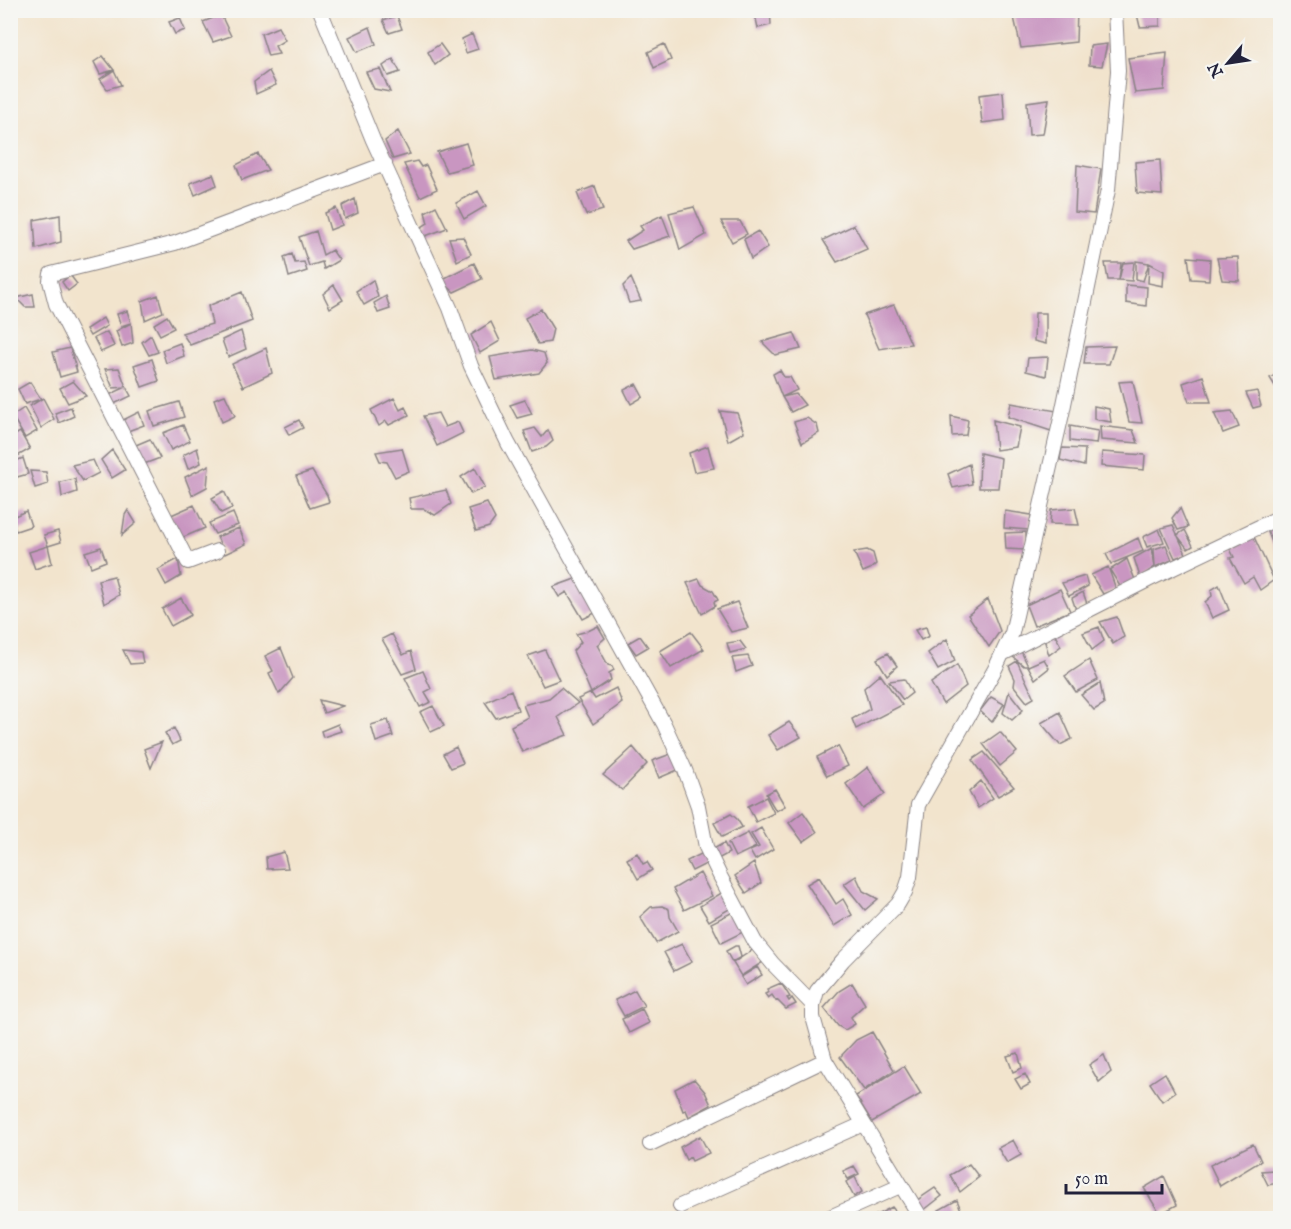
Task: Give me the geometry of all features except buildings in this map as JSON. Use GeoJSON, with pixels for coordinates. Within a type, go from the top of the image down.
{"type":"FeatureCollection","features":[{"type":"Feature","properties":{"kind":"street"},"geometry":{"type":"LineString","coordinates":[[320,10],[373,141],[450,308],[471,366],[508,443],[668,734],[698,806],[706,847],[720,876],[755,942],[813,1005]]}},
{"type":"Feature","properties":{"kind":"street"},"geometry":{"type":"LineString","coordinates":[[921,1218],[825,1060],[813,1017],[813,1005],[817,991],[843,960],[898,904],[905,892],[910,877],[918,805],[1012,633],[1062,414],[1108,190],[1118,71],[1115,10]]}},
{"type":"Feature","properties":{"kind":"street"},"geometry":{"type":"LineString","coordinates":[[217,551],[188,562],[56,304],[50,281],[51,274],[175,243],[385,164]]}},
{"type":"Feature","properties":{"kind":"street"},"geometry":{"type":"LineString","coordinates":[[1002,654],[1148,580],[1280,518]]}},
{"type":"Feature","properties":{"kind":"street"},"geometry":{"type":"LineString","coordinates":[[650,1144],[825,1060]]}},
{"type":"Feature","properties":{"kind":"street"},"geometry":{"type":"LineString","coordinates":[[680,1206],[863,1124]]}},
{"type":"Feature","properties":{"kind":"street"},"geometry":{"type":"LineString","coordinates":[[828,1218],[900,1186]]}}]}
